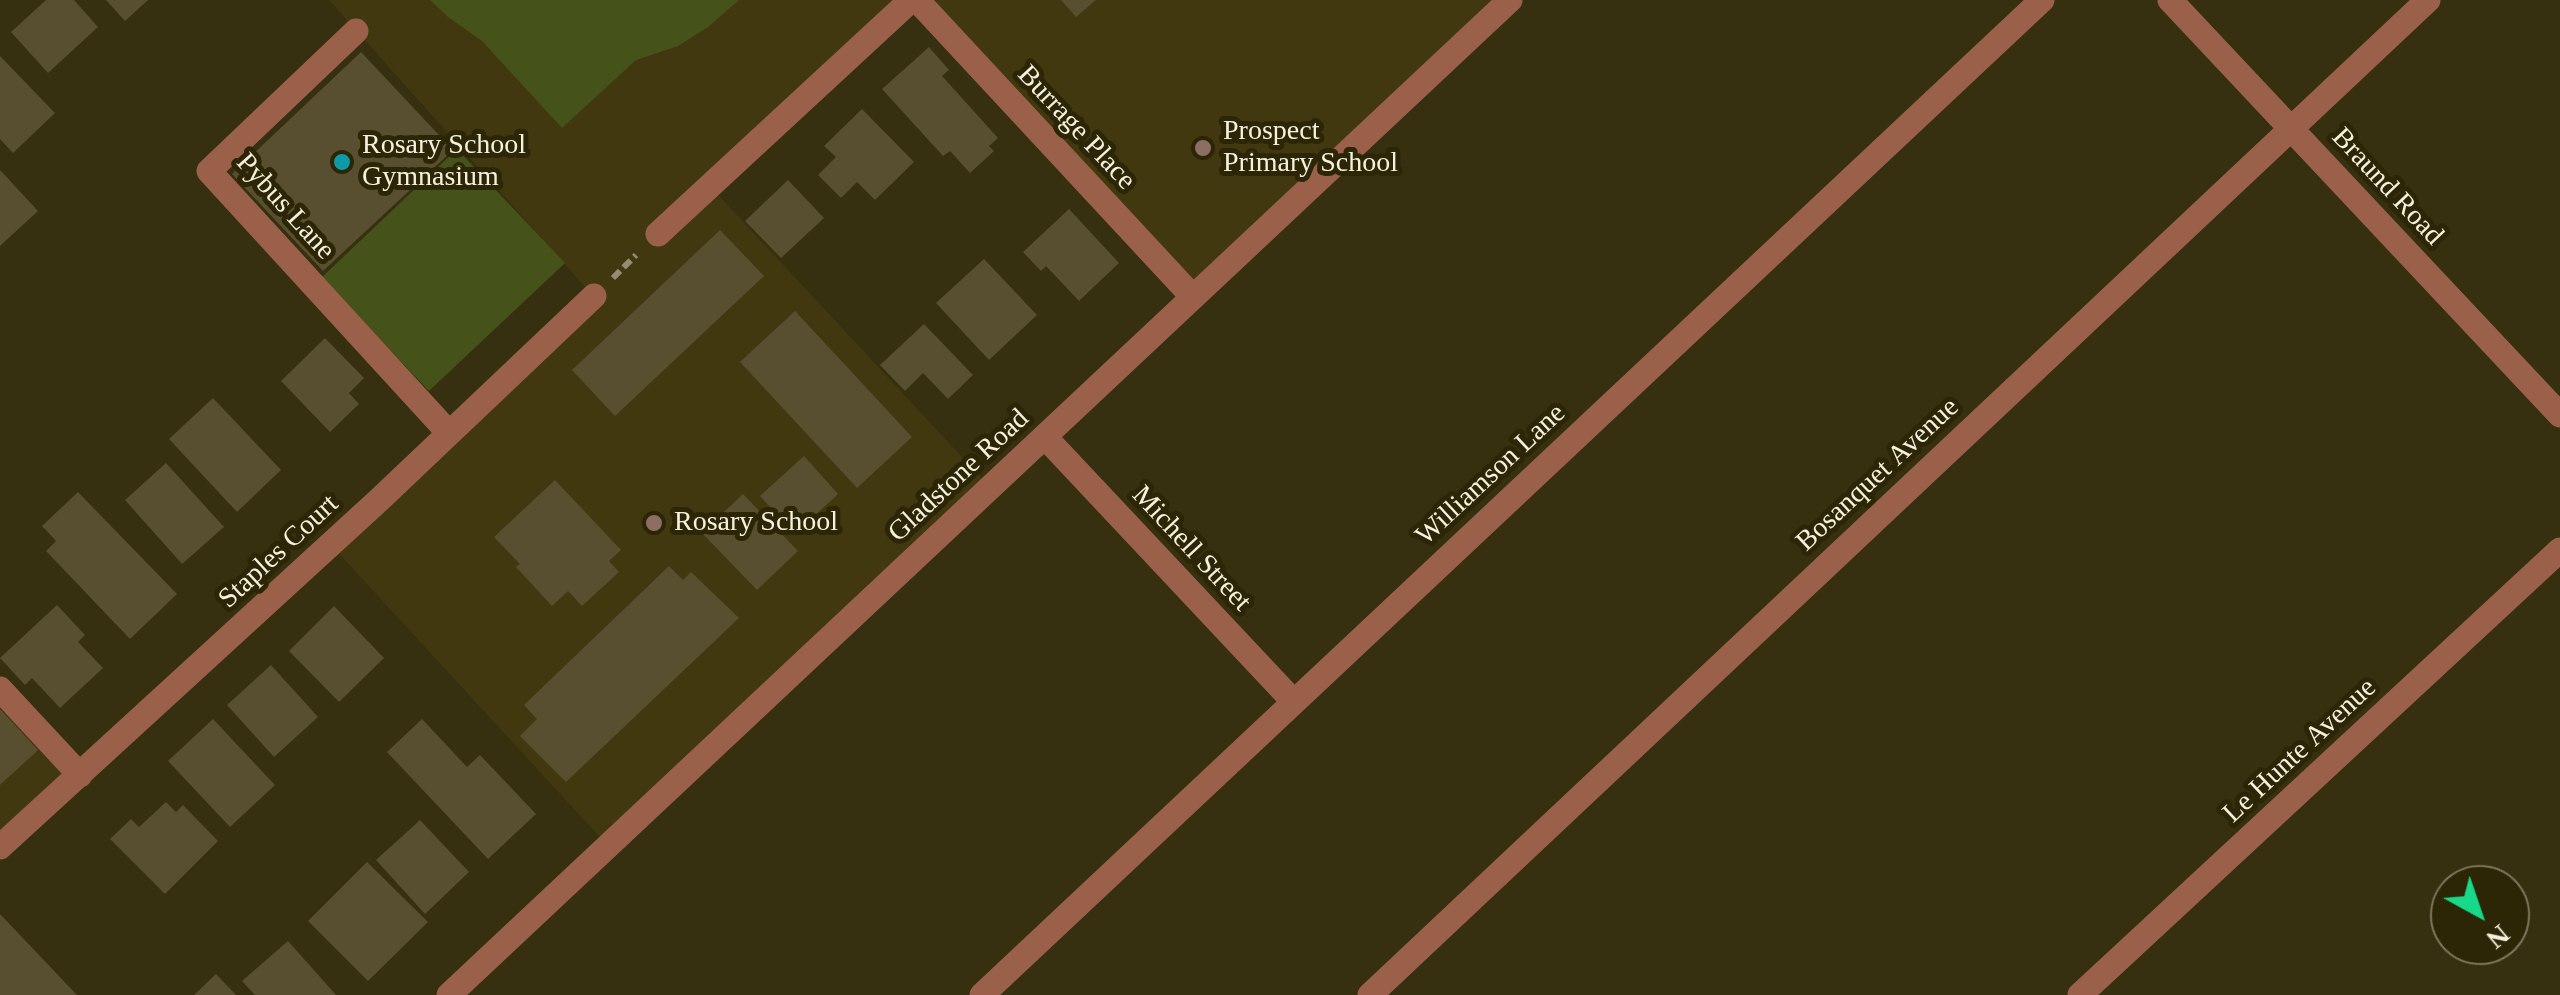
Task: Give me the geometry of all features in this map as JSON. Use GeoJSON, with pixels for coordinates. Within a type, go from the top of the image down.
{"type":"FeatureCollection","features":[{"type":"Feature","properties":{"kind":"street","name":"Burrage Place"},"geometry":{"type":"LineString","coordinates":[[658,234],[914,0],[1192,296]]}},
{"type":"Feature","properties":{"kind":"street","name":"Gladstone Road"},"geometry":{"type":"LineString","coordinates":[[449,995],[1510,0]]}},
{"type":"Feature","properties":{"kind":"street","name":"Williamson Lane"},"geometry":{"type":"LineString","coordinates":[[982,995],[2042,0]]}},
{"type":"Feature","properties":{"kind":"street","name":"Braund Road"},"geometry":{"type":"LineString","coordinates":[[2170,0],[2560,415]]}},
{"type":"Feature","properties":{"kind":"street","name":"Bosanquet Avenue"},"geometry":{"type":"LineString","coordinates":[[1370,995],[2428,0]]}},
{"type":"Feature","properties":{"kind":"street","name":"Pybus Lane"},"geometry":{"type":"LineString","coordinates":[[356,31],[209,171],[449,433]]}},
{"type":"Feature","properties":{"kind":"street","name":"Staples Court"},"geometry":{"type":"LineString","coordinates":[[0,848],[594,296]]}},
{"type":"Feature","properties":{"kind":"street","name":"Michell Street"},"geometry":{"type":"LineString","coordinates":[[1045,437],[1294,702]]}},
{"type":"Feature","properties":{"kind":"street","name":"Le Hunte Avenue"},"geometry":{"type":"LineString","coordinates":[[2080,995],[2560,550]]}},
{"type":"Feature","properties":{"kind":"street"},"geometry":{"type":"LineString","coordinates":[[0,689],[80,775]]}},
{"type":"Feature","properties":{"kind":"path"},"geometry":{"type":"LineString","coordinates":[[594,296],[658,234]]}},
{"type":"Feature","properties":{"kind":"shaded area","name":"Rosary School"},"geometry":{"type":"Polygon","coordinates":[[[329,0],[911,0],[710,186],[990,487],[608,846],[331,545],[593,296],[329,0]]]}},
{"type":"Feature","properties":{"kind":"shaded area","name":"Prospect Primary School"},"geometry":{"type":"Polygon","coordinates":[[[917,0],[1510,0],[1192,296],[917,0]]]}},
{"type":"Feature","properties":{"kind":"shaded area"},"geometry":{"type":"Polygon","coordinates":[[[0,689],[79,773],[0,847],[0,689]]]}},
{"type":"Feature","properties":{"kind":"green space"},"geometry":{"type":"Polygon","coordinates":[[[430,0],[739,0],[678,46],[636,60],[562,128],[482,41],[430,0]]]}},
{"type":"Feature","properties":{"kind":"green space"},"geometry":{"type":"Polygon","coordinates":[[[457,149],[565,263],[429,391],[321,278],[457,149]]]}},
{"type":"Feature","properties":{"kind":"building"},"geometry":{"type":"Polygon","coordinates":[[[46,0],[74,0],[98,27],[48,73],[11,32],[46,0]]]}},
{"type":"Feature","properties":{"kind":"building"},"geometry":{"type":"Polygon","coordinates":[[[106,0],[148,0],[125,21],[106,0]]]}},
{"type":"Feature","properties":{"kind":"building"},"geometry":{"type":"Polygon","coordinates":[[[1061,0],[1096,0],[1076,17],[1061,0]]]}},
{"type":"Feature","properties":{"kind":"building"},"geometry":{"type":"Polygon","coordinates":[[[929,47],[949,70],[942,76],[998,138],[989,146],[994,151],[970,173],[950,151],[943,156],[882,89],[929,47]]]}},
{"type":"Feature","properties":{"kind":"building","name":"Rosary School Gymnasium"},"geometry":{"type":"Polygon","coordinates":[[[361,52],[453,150],[323,271],[232,174],[361,52]]]}},
{"type":"Feature","properties":{"kind":"building"},"geometry":{"type":"Polygon","coordinates":[[[0,56],[55,113],[13,153],[0,139],[0,56]]]}},
{"type":"Feature","properties":{"kind":"building"},"geometry":{"type":"Polygon","coordinates":[[[862,109],[914,162],[875,200],[857,182],[841,198],[818,175],[836,157],[824,146],[862,109]]]}},
{"type":"Feature","properties":{"kind":"building"},"geometry":{"type":"Polygon","coordinates":[[[0,170],[38,211],[0,246],[0,170]]]}},
{"type":"Feature","properties":{"kind":"building"},"geometry":{"type":"Polygon","coordinates":[[[788,180],[824,218],[781,258],[745,221],[788,180]]]}},
{"type":"Feature","properties":{"kind":"building"},"geometry":{"type":"Polygon","coordinates":[[[1069,209],[1119,263],[1079,301],[1046,266],[1041,271],[1023,252],[1069,209]]]}},
{"type":"Feature","properties":{"kind":"building"},"geometry":{"type":"Polygon","coordinates":[[[720,230],[764,276],[615,416],[572,370],[720,230]]]}},
{"type":"Feature","properties":{"kind":"building"},"geometry":{"type":"Polygon","coordinates":[[[984,259],[1037,315],[989,360],[936,303],[984,259]]]}},
{"type":"Feature","properties":{"kind":"building"},"geometry":{"type":"Polygon","coordinates":[[[795,311],[912,437],[857,488],[740,362],[795,311]]]}},
{"type":"Feature","properties":{"kind":"building"},"geometry":{"type":"Polygon","coordinates":[[[924,324],[973,375],[948,399],[923,373],[905,391],[880,365],[924,324]]]}},
{"type":"Feature","properties":{"kind":"building"},"geometry":{"type":"Polygon","coordinates":[[[325,338],[364,378],[349,393],[359,404],[330,432],[281,381],[325,338]]]}},
{"type":"Feature","properties":{"kind":"building"},"geometry":{"type":"Polygon","coordinates":[[[213,398],[281,470],[237,512],[169,439],[213,398]]]}},
{"type":"Feature","properties":{"kind":"building"},"geometry":{"type":"Polygon","coordinates":[[[804,456],[838,494],[795,534],[760,496],[804,456]]]}},
{"type":"Feature","properties":{"kind":"building"},"geometry":{"type":"Polygon","coordinates":[[[166,463],[224,527],[182,564],[125,500],[166,463]]]}},
{"type":"Feature","properties":{"kind":"building"},"geometry":{"type":"Polygon","coordinates":[[[555,480],[621,550],[609,561],[619,572],[582,606],[568,591],[552,606],[494,537],[555,480]]]}},
{"type":"Feature","properties":{"kind":"building"},"geometry":{"type":"Polygon","coordinates":[[[78,492],[177,594],[130,639],[46,551],[56,541],[42,526],[78,492]]]}},
{"type":"Feature","properties":{"kind":"building"},"geometry":{"type":"Polygon","coordinates":[[[743,494],[798,551],[757,590],[702,533],[743,494]]]}},
{"type":"Feature","properties":{"kind":"building"},"geometry":{"type":"Polygon","coordinates":[[[669,566],[683,580],[691,572],[739,618],[566,782],[520,736],[537,719],[524,705],[669,566]]]}},
{"type":"Feature","properties":{"kind":"building"},"geometry":{"type":"Polygon","coordinates":[[[57,605],[85,635],[78,642],[103,668],[60,708],[32,678],[25,685],[0,658],[57,605]]]}},
{"type":"Feature","properties":{"kind":"building"},"geometry":{"type":"Polygon","coordinates":[[[334,606],[384,658],[339,702],[289,651],[334,606]]]}},
{"type":"Feature","properties":{"kind":"building"},"geometry":{"type":"Polygon","coordinates":[[[271,665],[318,717],[274,757],[227,705],[271,665]]]}},
{"type":"Feature","properties":{"kind":"building"},"geometry":{"type":"Polygon","coordinates":[[[0,709],[38,750],[0,785],[0,709]]]}},
{"type":"Feature","properties":{"kind":"building"},"geometry":{"type":"Polygon","coordinates":[[[213,719],[275,785],[230,827],[168,761],[213,719]]]}},
{"type":"Feature","properties":{"kind":"building"},"geometry":{"type":"Polygon","coordinates":[[[422,719],[467,767],[480,755],[536,814],[488,859],[387,752],[422,719]]]}},
{"type":"Feature","properties":{"kind":"building"},"geometry":{"type":"Polygon","coordinates":[[[166,802],[176,812],[183,805],[218,841],[165,894],[110,839],[131,819],[139,827],[166,802]]]}},
{"type":"Feature","properties":{"kind":"building"},"geometry":{"type":"Polygon","coordinates":[[[420,820],[469,872],[425,914],[376,860],[420,820]]]}},
{"type":"Feature","properties":{"kind":"building"},"geometry":{"type":"Polygon","coordinates":[[[367,862],[428,922],[368,981],[308,921],[367,862]]]}},
{"type":"Feature","properties":{"kind":"building"},"geometry":{"type":"Polygon","coordinates":[[[0,914],[77,995],[0,995],[0,914]]]}},
{"type":"Feature","properties":{"kind":"building"},"geometry":{"type":"Polygon","coordinates":[[[288,941],[336,995],[255,995],[242,981],[288,941]]]}},
{"type":"Feature","properties":{"kind":"building"},"geometry":{"type":"Polygon","coordinates":[[[216,974],[236,995],[194,995],[216,974]]]}},
{"type":"Feature","properties":{"kind":"place","name":"Prospect Primary School"},"geometry":{"type":"Point","coordinates":[1203,148]}},
{"type":"Feature","properties":{"kind":"place","name":"Rosary School Gymnasium"},"geometry":{"type":"Point","coordinates":[342,162]}},
{"type":"Feature","properties":{"kind":"place","name":"Rosary School"},"geometry":{"type":"Point","coordinates":[654,523]}}]}
